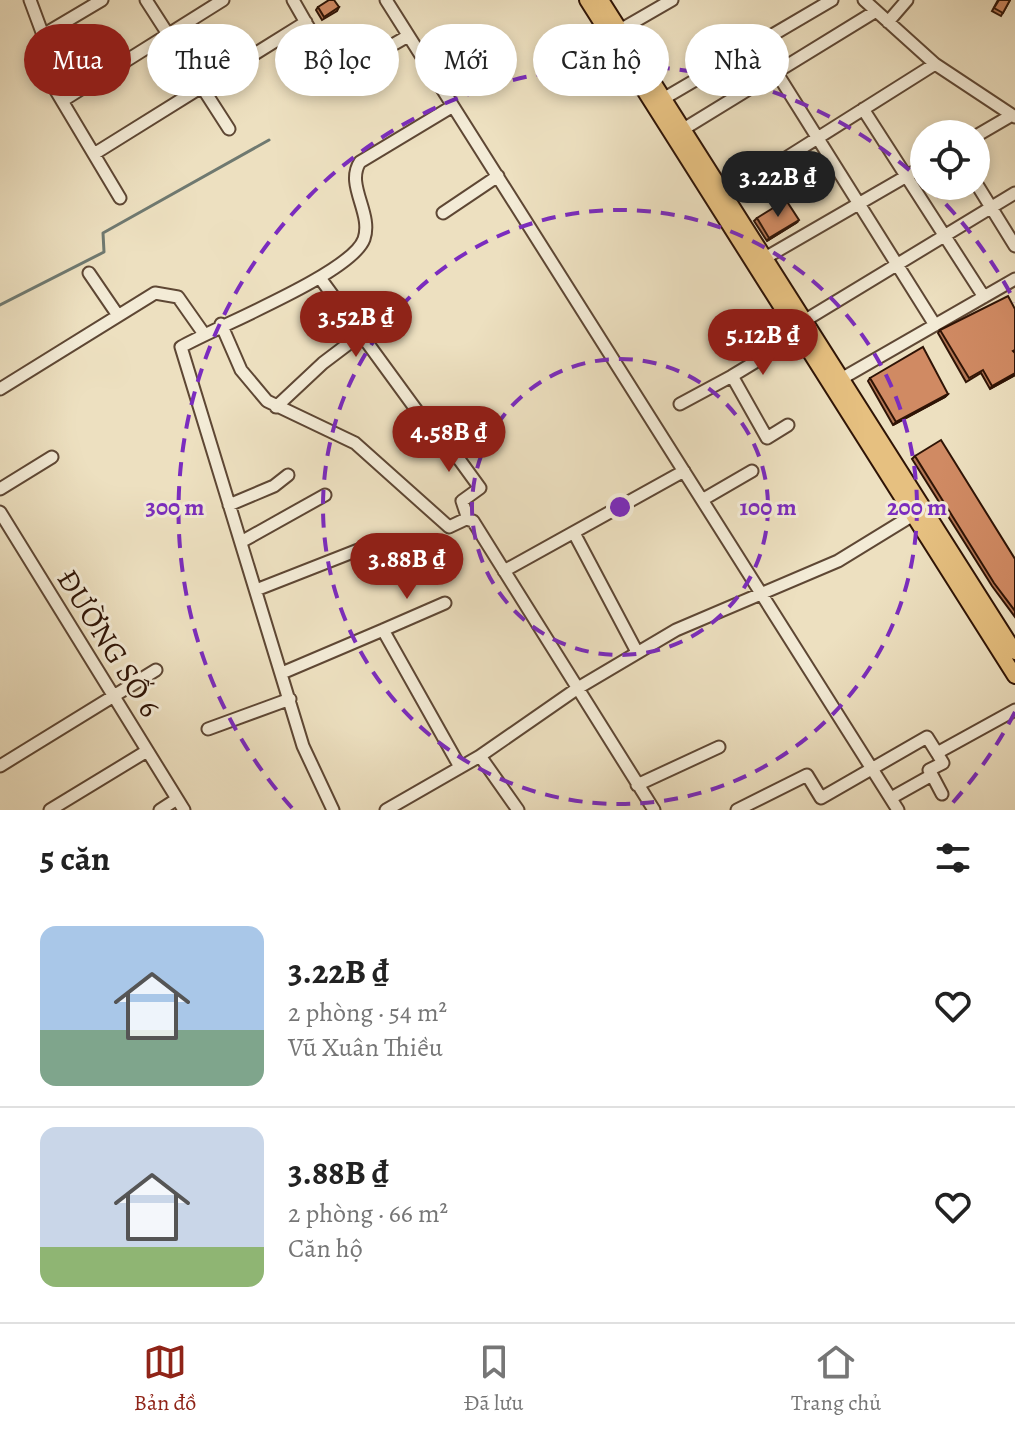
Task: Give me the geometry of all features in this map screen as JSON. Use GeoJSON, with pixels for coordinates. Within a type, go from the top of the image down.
{"type":"FeatureCollection","features":[{"type":"Feature","properties":{"kind":"main road"},"geometry":{"type":"LineString","coordinates":[[587,0],[719,200],[765,258],[996,635],[1015,676]]}},
{"type":"Feature","properties":{"kind":"main road"},"geometry":{"type":"LineString","coordinates":[[601,0],[616,24]]}},
{"type":"Feature","properties":{"kind":"main road"},"geometry":{"type":"LineString","coordinates":[[661,96],[798,336],[889,463],[913,515],[996,635],[1015,652]]}},
{"type":"Feature","properties":{"kind":"street"},"geometry":{"type":"LineString","coordinates":[[30,0],[39,24]]}},
{"type":"Feature","properties":{"kind":"street"},"geometry":{"type":"LineString","coordinates":[[62,24],[102,0]]}},
{"type":"Feature","properties":{"kind":"street"},"geometry":{"type":"LineString","coordinates":[[146,0],[160,24]]}},
{"type":"Feature","properties":{"kind":"street"},"geometry":{"type":"LineString","coordinates":[[185,24],[223,0]]}},
{"type":"Feature","properties":{"kind":"street"},"geometry":{"type":"LineString","coordinates":[[293,0],[337,77],[408,36]]}},
{"type":"Feature","properties":{"kind":"street"},"geometry":{"type":"LineString","coordinates":[[386,0],[898,810]]}},
{"type":"Feature","properties":{"kind":"street"},"geometry":{"type":"LineString","coordinates":[[630,24],[672,0]]}},
{"type":"Feature","properties":{"kind":"street"},"geometry":{"type":"LineString","coordinates":[[789,25],[832,0]]}},
{"type":"Feature","properties":{"kind":"street"},"geometry":{"type":"LineString","coordinates":[[864,0],[935,64],[1013,116],[990,128]]}},
{"type":"Feature","properties":{"kind":"street"},"geometry":{"type":"LineString","coordinates":[[888,22],[907,0]]}},
{"type":"Feature","properties":{"kind":"street"},"geometry":{"type":"LineString","coordinates":[[789,64],[876,11]]}},
{"type":"Feature","properties":{"kind":"street"},"geometry":{"type":"LineString","coordinates":[[259,51],[306,22]]}},
{"type":"Feature","properties":{"kind":"street"},"geometry":{"type":"LineString","coordinates":[[62,101],[147,48]]}},
{"type":"Feature","properties":{"kind":"street"},"geometry":{"type":"LineString","coordinates":[[719,200],[935,64]]}},
{"type":"Feature","properties":{"kind":"street"},"geometry":{"type":"LineString","coordinates":[[663,99],[685,86]]}},
{"type":"Feature","properties":{"kind":"street"},"geometry":{"type":"LineString","coordinates":[[789,93],[935,325]]}},
{"type":"Feature","properties":{"kind":"street"},"geometry":{"type":"LineString","coordinates":[[59,96],[120,198]]}},
{"type":"Feature","properties":{"kind":"street"},"geometry":{"type":"LineString","coordinates":[[94,154],[187,96]]}},
{"type":"Feature","properties":{"kind":"street"},"geometry":{"type":"LineString","coordinates":[[208,96],[229,129]]}},
{"type":"Feature","properties":{"kind":"street"},"geometry":{"type":"LineString","coordinates":[[682,130],[737,96]]}},
{"type":"Feature","properties":{"kind":"street"},"geometry":{"type":"LineString","coordinates":[[333,810],[310,767],[181,347],[221,324],[320,278],[352,257],[364,239],[366,220],[355,173],[360,162],[453,106]]}},
{"type":"Feature","properties":{"kind":"street"},"geometry":{"type":"LineString","coordinates":[[863,109],[984,297]]}},
{"type":"Feature","properties":{"kind":"street"},"geometry":{"type":"LineString","coordinates":[[765,258],[910,174]]}},
{"type":"Feature","properties":{"kind":"street"},"geometry":{"type":"LineString","coordinates":[[443,213],[498,176]]}},
{"type":"Feature","properties":{"kind":"street"},"geometry":{"type":"LineString","coordinates":[[804,321],[1015,193]]}},
{"type":"Feature","properties":{"kind":"street"},"geometry":{"type":"LineString","coordinates":[[987,200],[1015,246]]}},
{"type":"Feature","properties":{"kind":"street"},"geometry":{"type":"LineString","coordinates":[[89,273],[117,314]]}},
{"type":"Feature","properties":{"kind":"street"},"geometry":{"type":"LineString","coordinates":[[320,278],[423,419]]}},
{"type":"Feature","properties":{"kind":"street"},"geometry":{"type":"LineString","coordinates":[[841,379],[1015,279]]}},
{"type":"Feature","properties":{"kind":"street"},"geometry":{"type":"LineString","coordinates":[[0,389],[155,293],[166,292],[178,297],[204,334]]}},
{"type":"Feature","properties":{"kind":"street"},"geometry":{"type":"LineString","coordinates":[[221,324],[248,380],[276,407],[355,443],[449,527],[468,519]]}},
{"type":"Feature","properties":{"kind":"street"},"geometry":{"type":"LineString","coordinates":[[276,407],[323,363],[360,335]]}},
{"type":"Feature","properties":{"kind":"street"},"geometry":{"type":"LineString","coordinates":[[680,404],[798,336]]}},
{"type":"Feature","properties":{"kind":"street"},"geometry":{"type":"LineString","coordinates":[[732,376],[767,438],[788,425]]}},
{"type":"Feature","properties":{"kind":"street"},"geometry":{"type":"LineString","coordinates":[[445,440],[480,488],[462,501],[468,519],[654,810]]}},
{"type":"Feature","properties":{"kind":"street"},"geometry":{"type":"LineString","coordinates":[[0,489],[52,457]]}},
{"type":"Feature","properties":{"kind":"street"},"geometry":{"type":"LineString","coordinates":[[504,571],[684,471]]}},
{"type":"Feature","properties":{"kind":"street"},"geometry":{"type":"LineString","coordinates":[[702,500],[752,471]]}},
{"type":"Feature","properties":{"kind":"street"},"geometry":{"type":"LineString","coordinates":[[229,505],[274,486],[288,475]]}},
{"type":"Feature","properties":{"kind":"street"},"geometry":{"type":"LineString","coordinates":[[241,542],[325,495]]}},
{"type":"Feature","properties":{"kind":"street","name":"ĐƯỜNG SỐ 6"},"geometry":{"type":"LineString","coordinates":[[0,512],[180,805]]}},
{"type":"Feature","properties":{"kind":"street"},"geometry":{"type":"LineString","coordinates":[[386,810],[480,756],[578,688],[676,630],[838,561],[913,515]]}},
{"type":"Feature","properties":{"kind":"street"},"geometry":{"type":"LineString","coordinates":[[574,533],[637,652]]}},
{"type":"Feature","properties":{"kind":"street"},"geometry":{"type":"LineString","coordinates":[[256,590],[381,541]]}},
{"type":"Feature","properties":{"kind":"street"},"geometry":{"type":"LineString","coordinates":[[282,673],[445,603]]}},
{"type":"Feature","properties":{"kind":"street"},"geometry":{"type":"LineString","coordinates":[[383,630],[460,767]]}},
{"type":"Feature","properties":{"kind":"street"},"geometry":{"type":"LineString","coordinates":[[0,750],[4,764],[156,670]]}},
{"type":"Feature","properties":{"kind":"street"},"geometry":{"type":"LineString","coordinates":[[208,729],[290,699]]}},
{"type":"Feature","properties":{"kind":"street"},"geometry":{"type":"LineString","coordinates":[[937,753],[1015,710]]}},
{"type":"Feature","properties":{"kind":"street"},"geometry":{"type":"LineString","coordinates":[[737,810],[807,775],[821,798],[927,737],[943,763],[929,770],[942,794]]}},
{"type":"Feature","properties":{"kind":"street"},"geometry":{"type":"LineString","coordinates":[[637,785],[719,747]]}},
{"type":"Feature","properties":{"kind":"street"},"geometry":{"type":"LineString","coordinates":[[50,810],[147,751]]}},
{"type":"Feature","properties":{"kind":"street"},"geometry":{"type":"LineString","coordinates":[[480,756],[518,810]]}},
{"type":"Feature","properties":{"kind":"street"},"geometry":{"type":"LineString","coordinates":[[891,798],[932,775]]}},
{"type":"Feature","properties":{"kind":"street"},"geometry":{"type":"LineString","coordinates":[[160,810],[180,805]]}},
{"type":"Feature","properties":{"kind":"building"},"geometry":{"type":"Polygon","coordinates":[[[334,0],[339,7],[324,17],[318,7],[334,0]]]}},
{"type":"Feature","properties":{"kind":"building"},"geometry":{"type":"Polygon","coordinates":[[[999,0],[1010,0],[1003,13],[994,8],[999,0]]]}},
{"type":"Feature","properties":{"kind":"building"},"geometry":{"type":"Polygon","coordinates":[[[786,200],[799,220],[769,238],[757,218],[786,200]]]}},
{"type":"Feature","properties":{"kind":"building"},"geometry":{"type":"Polygon","coordinates":[[[1008,296],[1015,309],[1015,373],[992,386],[983,370],[969,378],[940,330],[1008,296]]]}},
{"type":"Feature","properties":{"kind":"building"},"geometry":{"type":"Polygon","coordinates":[[[923,347],[948,394],[896,422],[870,378],[923,347]]]}},
{"type":"Feature","properties":{"kind":"building"},"geometry":{"type":"Polygon","coordinates":[[[941,440],[1015,559],[1015,611],[994,583],[915,456],[941,440]]]}},
{"type":"Feature","properties":{"kind":"waterway"},"geometry":{"type":"LineString","coordinates":[[0,305],[104,252],[103,233],[269,140]]}}]}
